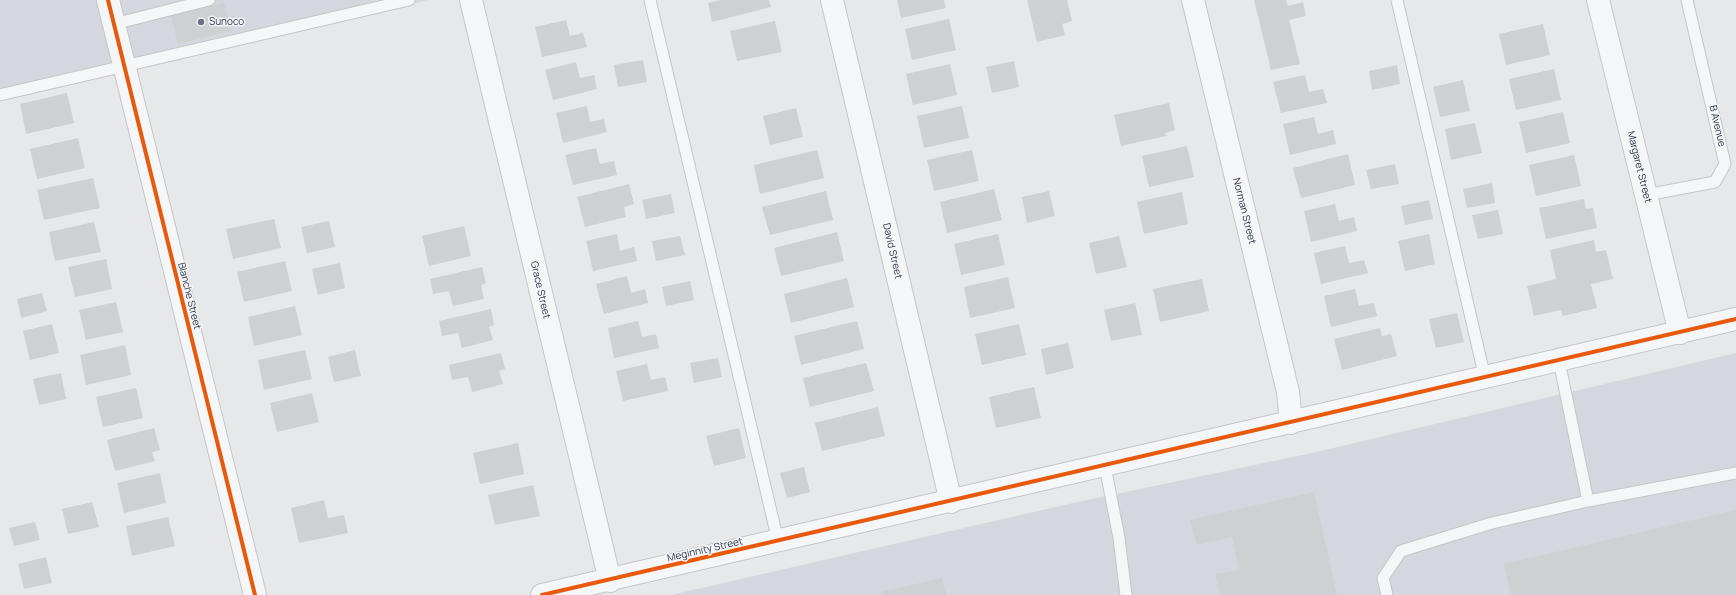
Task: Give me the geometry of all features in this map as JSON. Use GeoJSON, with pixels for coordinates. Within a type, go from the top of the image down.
{"type":"FeatureCollection","features":[{"type":"Feature","properties":{"kind":"street","name":"Blanche Street"},"geometry":{"type":"LineString","coordinates":[[108,0],[255,595]]}},
{"type":"Feature","properties":{"kind":"street","name":"Grace Street"},"geometry":{"type":"LineString","coordinates":[[471,0],[610,581]]}},
{"type":"Feature","properties":{"kind":"street","name":"David Street"},"geometry":{"type":"LineString","coordinates":[[832,0],[951,502]]}},
{"type":"Feature","properties":{"kind":"street","name":"Norman Street"},"geometry":{"type":"LineString","coordinates":[[1194,0],[1288,392],[1290,423]]}},
{"type":"Feature","properties":{"kind":"street","name":"Margaret Street"},"geometry":{"type":"LineString","coordinates":[[1598,0],[1680,333]]}},
{"type":"Feature","properties":{"kind":"street","name":"Meginnity Street"},"geometry":{"type":"LineString","coordinates":[[542,595],[610,581],[1736,319]]}},
{"type":"Feature","properties":{"kind":"lane"},"geometry":{"type":"LineString","coordinates":[[114,24],[209,0]]}},
{"type":"Feature","properties":{"kind":"lane"},"geometry":{"type":"LineString","coordinates":[[0,95],[409,0]]}},
{"type":"Feature","properties":{"kind":"lane"},"geometry":{"type":"LineString","coordinates":[[650,0],[778,541]]}},
{"type":"Feature","properties":{"kind":"lane"},"geometry":{"type":"LineString","coordinates":[[1397,0],[1485,378]]}},
{"type":"Feature","properties":{"kind":"lane","name":"B Avenue"},"geometry":{"type":"LineString","coordinates":[[1646,195],[1715,182],[1725,164],[1687,0]]}},
{"type":"Feature","properties":{"kind":"lane"},"geometry":{"type":"LineString","coordinates":[[1559,361],[1588,501]]}},
{"type":"Feature","properties":{"kind":"lane"},"geometry":{"type":"LineString","coordinates":[[1105,466],[1119,538],[1126,595]]}},
{"type":"Feature","properties":{"kind":"lane"},"geometry":{"type":"LineString","coordinates":[[1387,595],[1383,578],[1401,551],[1492,523],[1588,501],[1736,473]]}},
{"type":"Feature","properties":{"kind":"shaded area"},"geometry":{"type":"Polygon","coordinates":[[[0,0],[428,0],[0,97],[0,0]]]}},
{"type":"Feature","properties":{"kind":"shaded area"},"geometry":{"type":"Polygon","coordinates":[[[1736,353],[1736,595],[671,595],[1073,503],[1312,453],[1736,353]]]}},
{"type":"Feature","properties":{"kind":"building"},"geometry":{"type":"Polygon","coordinates":[[[721,0],[769,0],[771,7],[712,22],[708,3],[721,0]]]}},
{"type":"Feature","properties":{"kind":"building"},"geometry":{"type":"Polygon","coordinates":[[[897,0],[944,0],[946,8],[901,18],[897,0]]]}},
{"type":"Feature","properties":{"kind":"building"},"geometry":{"type":"Polygon","coordinates":[[[1027,0],[1067,0],[1072,21],[1062,24],[1065,35],[1037,42],[1027,0]]]}},
{"type":"Feature","properties":{"kind":"building"},"geometry":{"type":"Polygon","coordinates":[[[1254,0],[1286,0],[1288,6],[1303,2],[1306,16],[1289,20],[1300,64],[1271,70],[1254,0]]]}},
{"type":"Feature","properties":{"kind":"building"},"geometry":{"type":"Polygon","coordinates":[[[224,3],[231,31],[178,44],[171,16],[224,3]]]}},
{"type":"Feature","properties":{"kind":"building"},"geometry":{"type":"Polygon","coordinates":[[[949,19],[956,50],[912,60],[905,29],[949,19]]]}},
{"type":"Feature","properties":{"kind":"building"},"geometry":{"type":"Polygon","coordinates":[[[566,20],[570,36],[583,33],[587,47],[542,57],[535,27],[566,20]]]}},
{"type":"Feature","properties":{"kind":"building"},"geometry":{"type":"Polygon","coordinates":[[[775,21],[782,52],[737,61],[730,31],[775,21]]]}},
{"type":"Feature","properties":{"kind":"building"},"geometry":{"type":"Polygon","coordinates":[[[1543,24],[1550,55],[1506,65],[1499,34],[1543,24]]]}},
{"type":"Feature","properties":{"kind":"building"},"geometry":{"type":"Polygon","coordinates":[[[643,60],[647,82],[618,87],[614,65],[643,60]]]}},
{"type":"Feature","properties":{"kind":"building"},"geometry":{"type":"Polygon","coordinates":[[[1014,61],[1019,87],[992,93],[986,67],[1014,61]]]}},
{"type":"Feature","properties":{"kind":"building"},"geometry":{"type":"Polygon","coordinates":[[[576,62],[580,78],[594,75],[597,89],[553,100],[545,70],[576,62]]]}},
{"type":"Feature","properties":{"kind":"building"},"geometry":{"type":"Polygon","coordinates":[[[950,64],[957,95],[913,105],[906,74],[950,64]]]}},
{"type":"Feature","properties":{"kind":"building"},"geometry":{"type":"Polygon","coordinates":[[[1397,65],[1400,84],[1372,90],[1369,71],[1397,65]]]}},
{"type":"Feature","properties":{"kind":"building"},"geometry":{"type":"Polygon","coordinates":[[[1554,69],[1561,100],[1516,110],[1509,79],[1554,69]]]}},
{"type":"Feature","properties":{"kind":"building"},"geometry":{"type":"Polygon","coordinates":[[[1305,75],[1309,92],[1323,89],[1327,103],[1281,113],[1273,82],[1305,75]]]}},
{"type":"Feature","properties":{"kind":"building"},"geometry":{"type":"Polygon","coordinates":[[[1463,80],[1470,111],[1440,117],[1433,87],[1463,80]]]}},
{"type":"Feature","properties":{"kind":"building"},"geometry":{"type":"Polygon","coordinates":[[[67,93],[74,123],[26,134],[20,104],[67,93]]]}},
{"type":"Feature","properties":{"kind":"building"},"geometry":{"type":"Polygon","coordinates":[[[1169,103],[1175,130],[1165,133],[1166,136],[1121,146],[1114,115],[1169,103]]]}},
{"type":"Feature","properties":{"kind":"building"},"geometry":{"type":"Polygon","coordinates":[[[587,106],[590,122],[604,119],[607,132],[563,143],[556,113],[587,106]]]}},
{"type":"Feature","properties":{"kind":"building"},"geometry":{"type":"Polygon","coordinates":[[[962,106],[969,138],[924,148],[917,116],[962,106]]]}},
{"type":"Feature","properties":{"kind":"building"},"geometry":{"type":"Polygon","coordinates":[[[796,108],[803,137],[770,145],[763,116],[796,108]]]}},
{"type":"Feature","properties":{"kind":"building"},"geometry":{"type":"Polygon","coordinates":[[[1563,112],[1570,143],[1526,153],[1519,122],[1563,112]]]}},
{"type":"Feature","properties":{"kind":"building"},"geometry":{"type":"Polygon","coordinates":[[[1314,117],[1318,134],[1333,130],[1336,144],[1290,155],[1283,124],[1314,117]]]}},
{"type":"Feature","properties":{"kind":"building"},"geometry":{"type":"Polygon","coordinates":[[[1475,123],[1482,153],[1451,160],[1445,129],[1475,123]]]}},
{"type":"Feature","properties":{"kind":"building"},"geometry":{"type":"Polygon","coordinates":[[[78,138],[85,168],[37,179],[30,149],[78,138]]]}},
{"type":"Feature","properties":{"kind":"building"},"geometry":{"type":"Polygon","coordinates":[[[1187,146],[1194,177],[1149,187],[1142,156],[1187,146]]]}},
{"type":"Feature","properties":{"kind":"building"},"geometry":{"type":"Polygon","coordinates":[[[596,148],[600,164],[614,161],[617,175],[573,185],[565,155],[596,148]]]}},
{"type":"Feature","properties":{"kind":"building"},"geometry":{"type":"Polygon","coordinates":[[[817,150],[824,178],[760,194],[754,165],[817,150]]]}},
{"type":"Feature","properties":{"kind":"building"},"geometry":{"type":"Polygon","coordinates":[[[972,150],[979,181],[934,191],[927,160],[972,150]]]}},
{"type":"Feature","properties":{"kind":"building"},"geometry":{"type":"Polygon","coordinates":[[[1348,154],[1355,185],[1301,198],[1293,168],[1348,154]]]}},
{"type":"Feature","properties":{"kind":"building"},"geometry":{"type":"Polygon","coordinates":[[[1574,155],[1581,186],[1536,196],[1529,165],[1574,155]]]}},
{"type":"Feature","properties":{"kind":"building"},"geometry":{"type":"Polygon","coordinates":[[[1395,164],[1399,184],[1371,189],[1366,170],[1395,164]]]}},
{"type":"Feature","properties":{"kind":"building"},"geometry":{"type":"Polygon","coordinates":[[[93,178],[100,208],[44,220],[37,190],[93,178]]]}},
{"type":"Feature","properties":{"kind":"building"},"geometry":{"type":"Polygon","coordinates":[[[1492,183],[1495,203],[1467,208],[1463,189],[1492,183]]]}},
{"type":"Feature","properties":{"kind":"building"},"geometry":{"type":"Polygon","coordinates":[[[629,184],[634,204],[624,207],[626,217],[585,227],[577,197],[629,184]]]}},
{"type":"Feature","properties":{"kind":"building"},"geometry":{"type":"Polygon","coordinates":[[[994,189],[1002,220],[947,233],[940,202],[994,189]]]}},
{"type":"Feature","properties":{"kind":"building"},"geometry":{"type":"Polygon","coordinates":[[[826,191],[833,220],[770,235],[762,207],[826,191]]]}},
{"type":"Feature","properties":{"kind":"building"},"geometry":{"type":"Polygon","coordinates":[[[1049,191],[1055,216],[1027,223],[1022,197],[1049,191]]]}},
{"type":"Feature","properties":{"kind":"building"},"geometry":{"type":"Polygon","coordinates":[[[1182,192],[1188,224],[1144,234],[1137,202],[1182,192]]]}},
{"type":"Feature","properties":{"kind":"building"},"geometry":{"type":"Polygon","coordinates":[[[671,194],[675,213],[646,219],[642,200],[671,194]]]}},
{"type":"Feature","properties":{"kind":"building"},"geometry":{"type":"Polygon","coordinates":[[[1584,199],[1586,209],[1593,208],[1597,228],[1546,239],[1539,208],[1584,199]]]}},
{"type":"Feature","properties":{"kind":"building"},"geometry":{"type":"Polygon","coordinates":[[[1429,200],[1433,219],[1405,225],[1401,206],[1429,200]]]}},
{"type":"Feature","properties":{"kind":"building"},"geometry":{"type":"Polygon","coordinates":[[[1335,204],[1339,221],[1354,217],[1357,231],[1311,242],[1304,211],[1335,204]]]}},
{"type":"Feature","properties":{"kind":"building"},"geometry":{"type":"Polygon","coordinates":[[[1498,210],[1503,234],[1478,239],[1472,215],[1498,210]]]}},
{"type":"Feature","properties":{"kind":"building"},"geometry":{"type":"Polygon","coordinates":[[[274,219],[281,248],[233,259],[226,229],[274,219]]]}},
{"type":"Feature","properties":{"kind":"building"},"geometry":{"type":"Polygon","coordinates":[[[329,221],[335,247],[307,253],[301,227],[329,221]]]}},
{"type":"Feature","properties":{"kind":"building"},"geometry":{"type":"Polygon","coordinates":[[[94,222],[101,252],[55,261],[49,232],[94,222]]]}},
{"type":"Feature","properties":{"kind":"building"},"geometry":{"type":"Polygon","coordinates":[[[464,226],[471,256],[429,266],[422,236],[464,226]]]}},
{"type":"Feature","properties":{"kind":"building"},"geometry":{"type":"Polygon","coordinates":[[[837,232],[844,261],[781,276],[774,248],[837,232]]]}},
{"type":"Feature","properties":{"kind":"building"},"geometry":{"type":"Polygon","coordinates":[[[617,234],[620,251],[634,247],[637,261],[593,271],[586,241],[617,234]]]}},
{"type":"Feature","properties":{"kind":"building"},"geometry":{"type":"Polygon","coordinates":[[[998,234],[1005,265],[961,275],[954,244],[998,234]]]}},
{"type":"Feature","properties":{"kind":"building"},"geometry":{"type":"Polygon","coordinates":[[[1429,234],[1435,264],[1405,271],[1398,241],[1429,234]]]}},
{"type":"Feature","properties":{"kind":"building"},"geometry":{"type":"Polygon","coordinates":[[[680,236],[685,255],[656,261],[652,241],[680,236]]]}},
{"type":"Feature","properties":{"kind":"building"},"geometry":{"type":"Polygon","coordinates":[[[1119,236],[1127,267],[1096,274],[1089,243],[1119,236]]]}},
{"type":"Feature","properties":{"kind":"building"},"geometry":{"type":"Polygon","coordinates":[[[1594,240],[1596,252],[1606,250],[1613,279],[1591,284],[1597,308],[1563,316],[1561,310],[1534,316],[1527,286],[1556,279],[1550,250],[1594,240]]]}},
{"type":"Feature","properties":{"kind":"building"},"geometry":{"type":"Polygon","coordinates":[[[1345,246],[1349,263],[1364,260],[1368,273],[1321,284],[1314,253],[1345,246]]]}},
{"type":"Feature","properties":{"kind":"building"},"geometry":{"type":"Polygon","coordinates":[[[106,259],[112,289],[75,297],[68,267],[106,259]]]}},
{"type":"Feature","properties":{"kind":"building"},"geometry":{"type":"Polygon","coordinates":[[[285,261],[292,291],[244,302],[237,272],[285,261]]]}},
{"type":"Feature","properties":{"kind":"building"},"geometry":{"type":"Polygon","coordinates":[[[340,263],[345,288],[318,295],[312,269],[340,263]]]}},
{"type":"Feature","properties":{"kind":"building"},"geometry":{"type":"Polygon","coordinates":[[[482,267],[486,283],[481,285],[484,299],[453,306],[449,291],[433,294],[430,279],[482,267]]]}},
{"type":"Feature","properties":{"kind":"building"},"geometry":{"type":"Polygon","coordinates":[[[627,276],[631,293],[645,289],[648,303],[604,314],[596,284],[627,276]]]}},
{"type":"Feature","properties":{"kind":"building"},"geometry":{"type":"Polygon","coordinates":[[[1008,277],[1015,308],[970,318],[964,287],[1008,277]]]}},
{"type":"Feature","properties":{"kind":"building"},"geometry":{"type":"Polygon","coordinates":[[[847,278],[854,307],[791,323],[784,294],[847,278]]]}},
{"type":"Feature","properties":{"kind":"building"},"geometry":{"type":"Polygon","coordinates":[[[1202,279],[1209,311],[1160,322],[1153,289],[1202,279]]]}},
{"type":"Feature","properties":{"kind":"building"},"geometry":{"type":"Polygon","coordinates":[[[690,281],[694,300],[666,306],[662,287],[690,281]]]}},
{"type":"Feature","properties":{"kind":"building"},"geometry":{"type":"Polygon","coordinates":[[[1355,289],[1359,306],[1374,303],[1377,316],[1331,327],[1324,296],[1355,289]]]}},
{"type":"Feature","properties":{"kind":"building"},"geometry":{"type":"Polygon","coordinates":[[[42,293],[47,311],[21,318],[17,299],[42,293]]]}},
{"type":"Feature","properties":{"kind":"building"},"geometry":{"type":"Polygon","coordinates":[[[116,302],[123,332],[86,340],[79,310],[116,302]]]}},
{"type":"Feature","properties":{"kind":"building"},"geometry":{"type":"Polygon","coordinates":[[[1135,303],[1142,335],[1111,341],[1104,310],[1135,303]]]}},
{"type":"Feature","properties":{"kind":"building"},"geometry":{"type":"Polygon","coordinates":[[[295,306],[302,335],[254,346],[248,317],[295,306]]]}},
{"type":"Feature","properties":{"kind":"building"},"geometry":{"type":"Polygon","coordinates":[[[491,309],[494,325],[489,327],[493,340],[462,348],[458,333],[442,336],[439,321],[491,309]]]}},
{"type":"Feature","properties":{"kind":"building"},"geometry":{"type":"Polygon","coordinates":[[[1457,313],[1464,342],[1436,348],[1429,319],[1457,313]]]}},
{"type":"Feature","properties":{"kind":"building"},"geometry":{"type":"Polygon","coordinates":[[[638,321],[642,337],[656,334],[659,348],[614,358],[608,328],[638,321]]]}},
{"type":"Feature","properties":{"kind":"building"},"geometry":{"type":"Polygon","coordinates":[[[857,321],[864,349],[801,365],[794,336],[857,321]]]}},
{"type":"Feature","properties":{"kind":"building"},"geometry":{"type":"Polygon","coordinates":[[[52,324],[59,353],[30,360],[23,331],[52,324]]]}},
{"type":"Feature","properties":{"kind":"building"},"geometry":{"type":"Polygon","coordinates":[[[1019,324],[1026,355],[982,365],[975,334],[1019,324]]]}},
{"type":"Feature","properties":{"kind":"building"},"geometry":{"type":"Polygon","coordinates":[[[1380,328],[1382,336],[1391,334],[1397,356],[1342,370],[1334,339],[1380,328]]]}},
{"type":"Feature","properties":{"kind":"building"},"geometry":{"type":"Polygon","coordinates":[[[1068,343],[1074,368],[1046,375],[1041,349],[1068,343]]]}},
{"type":"Feature","properties":{"kind":"building"},"geometry":{"type":"Polygon","coordinates":[[[125,345],[131,375],[86,385],[80,355],[125,345]]]}},
{"type":"Feature","properties":{"kind":"building"},"geometry":{"type":"Polygon","coordinates":[[[305,350],[312,379],[264,390],[258,360],[305,350]]]}},
{"type":"Feature","properties":{"kind":"building"},"geometry":{"type":"Polygon","coordinates":[[[355,350],[361,376],[334,382],[328,357],[355,350]]]}},
{"type":"Feature","properties":{"kind":"building"},"geometry":{"type":"Polygon","coordinates":[[[501,353],[505,369],[499,371],[503,384],[472,392],[468,377],[452,380],[449,365],[501,353]]]}},
{"type":"Feature","properties":{"kind":"building"},"geometry":{"type":"Polygon","coordinates":[[[718,358],[722,377],[694,383],[690,363],[718,358]]]}},
{"type":"Feature","properties":{"kind":"building"},"geometry":{"type":"Polygon","coordinates":[[[866,363],[874,391],[810,407],[803,378],[866,363]]]}},
{"type":"Feature","properties":{"kind":"building"},"geometry":{"type":"Polygon","coordinates":[[[647,364],[651,380],[665,377],[668,391],[623,401],[616,371],[647,364]]]}},
{"type":"Feature","properties":{"kind":"building"},"geometry":{"type":"Polygon","coordinates":[[[61,373],[66,399],[39,405],[33,379],[61,373]]]}},
{"type":"Feature","properties":{"kind":"building"},"geometry":{"type":"Polygon","coordinates":[[[1034,387],[1041,418],[996,428],[989,397],[1034,387]]]}},
{"type":"Feature","properties":{"kind":"building"},"geometry":{"type":"Polygon","coordinates":[[[136,388],[143,418],[103,427],[96,397],[136,388]]]}},
{"type":"Feature","properties":{"kind":"building"},"geometry":{"type":"Polygon","coordinates":[[[312,393],[319,422],[277,432],[270,403],[312,393]]]}},
{"type":"Feature","properties":{"kind":"building"},"geometry":{"type":"Polygon","coordinates":[[[878,407],[885,436],[822,451],[815,423],[878,407]]]}},
{"type":"Feature","properties":{"kind":"building"},"geometry":{"type":"Polygon","coordinates":[[[154,428],[160,450],[152,452],[155,461],[115,471],[107,440],[154,428]]]}},
{"type":"Feature","properties":{"kind":"building"},"geometry":{"type":"Polygon","coordinates":[[[739,428],[746,458],[714,466],[706,436],[739,428]]]}},
{"type":"Feature","properties":{"kind":"building"},"geometry":{"type":"Polygon","coordinates":[[[518,443],[524,474],[480,484],[473,453],[518,443]]]}},
{"type":"Feature","properties":{"kind":"building"},"geometry":{"type":"Polygon","coordinates":[[[804,467],[810,492],[787,498],[780,473],[804,467]]]}},
{"type":"Feature","properties":{"kind":"building"},"geometry":{"type":"Polygon","coordinates":[[[160,473],[166,503],[124,513],[117,483],[160,473]]]}},
{"type":"Feature","properties":{"kind":"building"},"geometry":{"type":"Polygon","coordinates":[[[533,485],[540,516],[495,525],[488,495],[533,485]]]}},
{"type":"Feature","properties":{"kind":"building"},"geometry":{"type":"Polygon","coordinates":[[[1314,492],[1337,595],[1220,595],[1215,574],[1239,570],[1232,537],[1197,545],[1190,520],[1314,492]]]}},
{"type":"Feature","properties":{"kind":"building"},"geometry":{"type":"Polygon","coordinates":[[[324,500],[328,518],[344,515],[348,533],[299,543],[291,508],[324,500]]]}},
{"type":"Feature","properties":{"kind":"building"},"geometry":{"type":"Polygon","coordinates":[[[92,502],[99,527],[68,534],[62,509],[92,502]]]}},
{"type":"Feature","properties":{"kind":"building"},"geometry":{"type":"Polygon","coordinates":[[[1736,510],[1736,595],[1511,595],[1504,564],[1736,510]]]}},
{"type":"Feature","properties":{"kind":"building"},"geometry":{"type":"Polygon","coordinates":[[[168,517],[175,546],[132,556],[126,526],[168,517]]]}},
{"type":"Feature","properties":{"kind":"building"},"geometry":{"type":"Polygon","coordinates":[[[35,522],[40,540],[14,546],[9,528],[35,522]]]}},
{"type":"Feature","properties":{"kind":"building"},"geometry":{"type":"Polygon","coordinates":[[[46,557],[52,583],[24,589],[18,564],[46,557]]]}},
{"type":"Feature","properties":{"kind":"building"},"geometry":{"type":"Polygon","coordinates":[[[942,578],[946,595],[882,595],[881,592],[942,578]]]}},
{"type":"Feature","properties":{"kind":"cycle path"},"geometry":{"type":"LineString","coordinates":[[108,0],[255,595]]}},
{"type":"Feature","properties":{"kind":"cycle path"},"geometry":{"type":"LineString","coordinates":[[542,595],[1736,319]]}},
{"type":"Feature","properties":{"kind":"place","name":"Sunoco"},"geometry":{"type":"Point","coordinates":[201,22]}}]}
